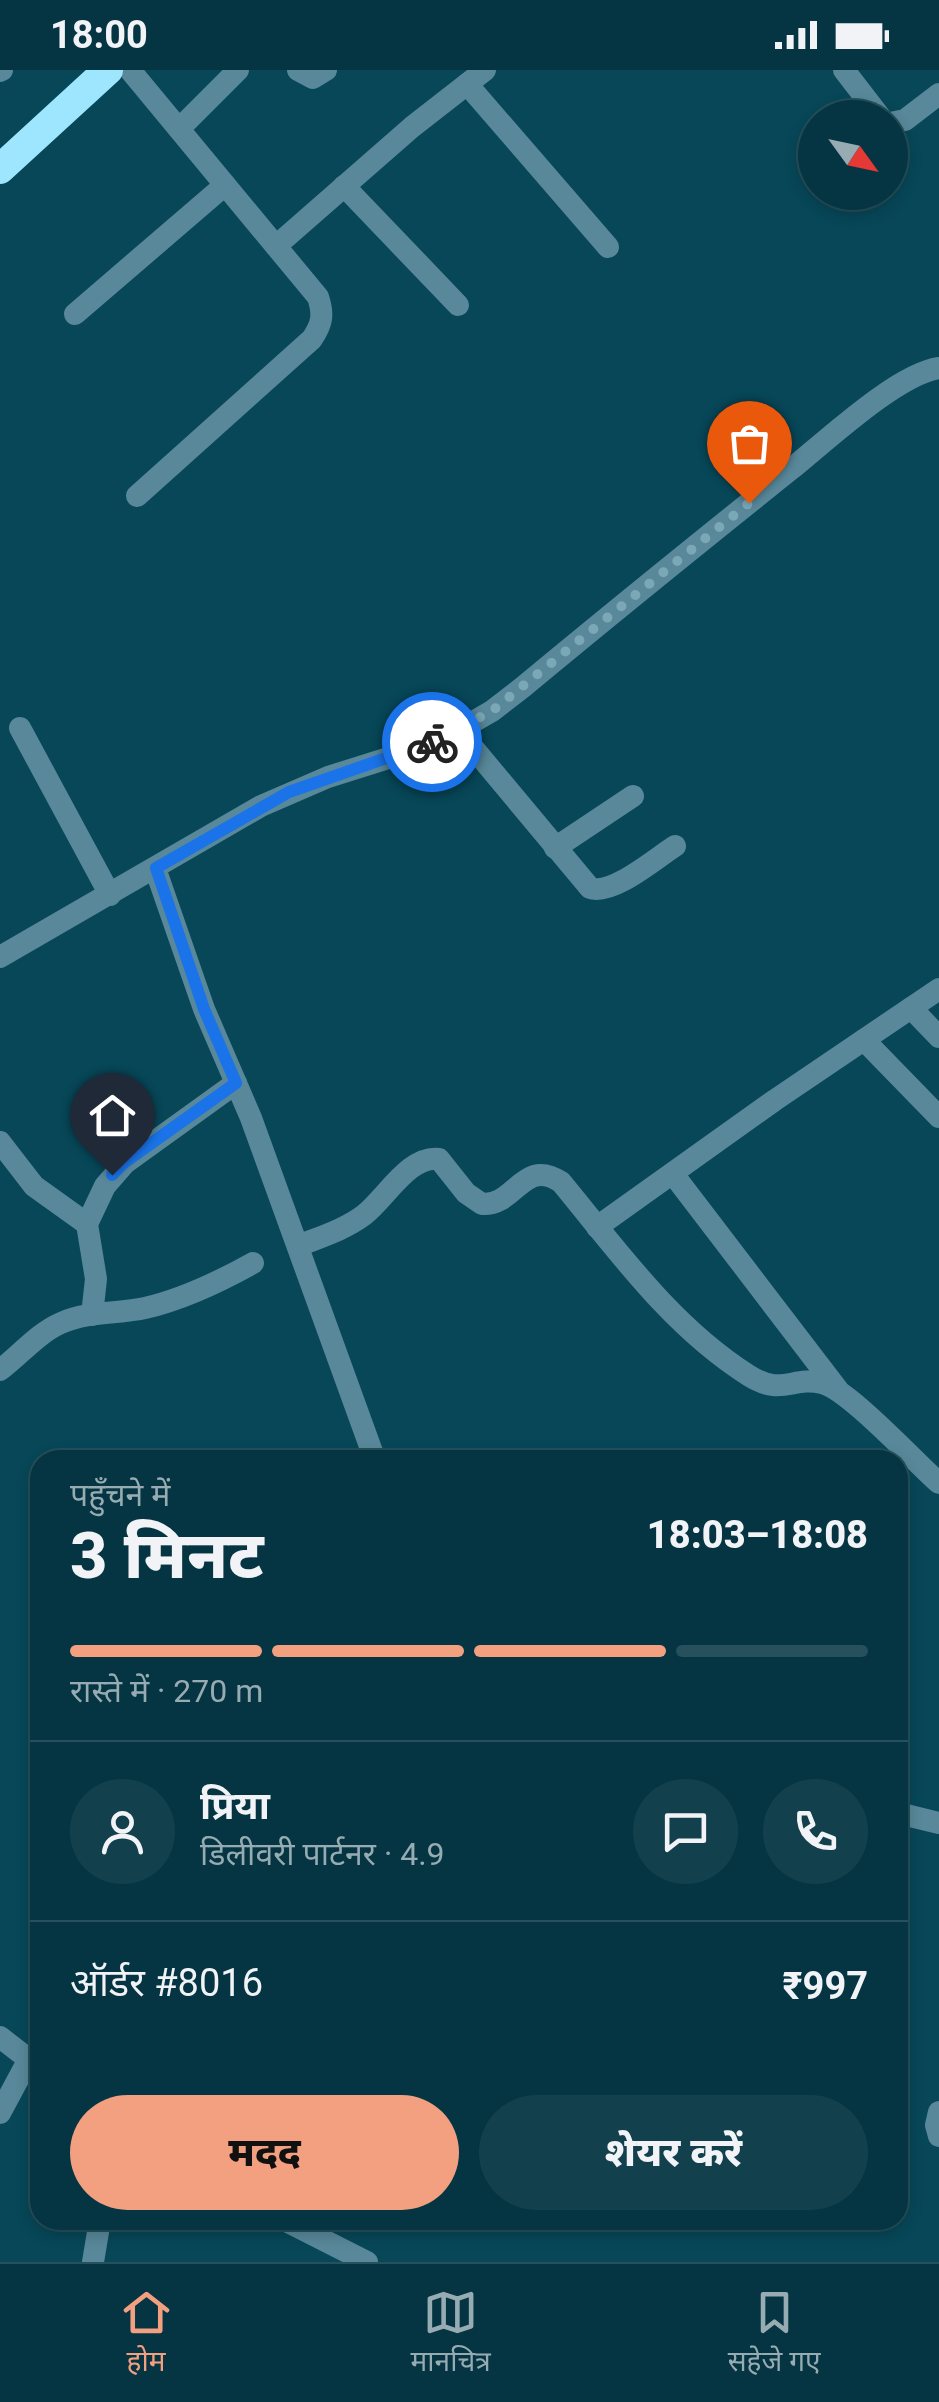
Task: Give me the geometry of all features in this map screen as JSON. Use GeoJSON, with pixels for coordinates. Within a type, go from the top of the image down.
{"type":"FeatureCollection","features":[{"type":"Feature","properties":{"kind":"highway"},"geometry":{"type":"LineString","coordinates":[[0,168],[108,70]]}},
{"type":"Feature","properties":{"kind":"street"},"geometry":{"type":"LineString","coordinates":[[130,70],[318,297],[322,311],[321,326],[312,339],[136,496]]}},
{"type":"Feature","properties":{"kind":"street"},"geometry":{"type":"LineString","coordinates":[[179,129],[238,70]]}},
{"type":"Feature","properties":{"kind":"street"},"geometry":{"type":"LineString","coordinates":[[298,70],[313,78],[326,70]]}},
{"type":"Feature","properties":{"kind":"street"},"geometry":{"type":"LineString","coordinates":[[844,70],[867,100]]}},
{"type":"Feature","properties":{"kind":"street"},"geometry":{"type":"LineString","coordinates":[[276,246],[476,77],[608,247]]}},
{"type":"Feature","properties":{"kind":"street"},"geometry":{"type":"LineString","coordinates":[[908,119],[936,106]]}},
{"type":"Feature","properties":{"kind":"street"},"geometry":{"type":"LineString","coordinates":[[74,314],[225,185]]}},
{"type":"Feature","properties":{"kind":"street"},"geometry":{"type":"LineString","coordinates":[[344,186],[458,305]]}},
{"type":"Feature","properties":{"kind":"street"},"geometry":{"type":"LineString","coordinates":[[0,956],[289,792],[416,749],[492,711],[852,421],[905,381],[939,368]]}},
{"type":"Feature","properties":{"kind":"street"},"geometry":{"type":"LineString","coordinates":[[20,728],[110,895]]}},
{"type":"Feature","properties":{"kind":"street"},"geometry":{"type":"LineString","coordinates":[[459,730],[583,882],[598,891],[614,886],[676,846]]}},
{"type":"Feature","properties":{"kind":"street"},"geometry":{"type":"LineString","coordinates":[[555,848],[633,796]]}},
{"type":"Feature","properties":{"kind":"street"},"geometry":{"type":"LineString","coordinates":[[156,868],[204,1009],[298,1246],[371,1450]]}},
{"type":"Feature","properties":{"kind":"street"},"geometry":{"type":"LineString","coordinates":[[598,1227],[939,989]]}},
{"type":"Feature","properties":{"kind":"street"},"geometry":{"type":"LineString","coordinates":[[911,1008],[939,1037]]}},
{"type":"Feature","properties":{"kind":"street"},"geometry":{"type":"LineString","coordinates":[[864,1040],[939,1116]]}},
{"type":"Feature","properties":{"kind":"street"},"geometry":{"type":"LineString","coordinates":[[92,1315],[96,1280],[88,1224],[105,1186],[125,1162],[236,1083]]}},
{"type":"Feature","properties":{"kind":"street"},"geometry":{"type":"LineString","coordinates":[[0,1142],[34,1186],[88,1224]]}},
{"type":"Feature","properties":{"kind":"street"},"geometry":{"type":"LineString","coordinates":[[298,1246],[343,1228],[364,1214],[413,1167],[428,1158],[439,1159],[466,1192],[482,1204],[498,1201],[532,1176],[550,1175],[561,1182],[689,1332],[767,1386],[812,1382],[838,1390]]}},
{"type":"Feature","properties":{"kind":"street"},"geometry":{"type":"LineString","coordinates":[[673,1174],[838,1390],[903,1450]]}},
{"type":"Feature","properties":{"kind":"street"},"geometry":{"type":"LineString","coordinates":[[0,1370],[55,1326],[171,1300],[253,1263]]}},
{"type":"Feature","properties":{"kind":"street"},"geometry":{"type":"LineString","coordinates":[[908,1454],[939,1483]]}},
{"type":"Feature","properties":{"kind":"street"},"geometry":{"type":"LineString","coordinates":[[908,1815],[939,1823]]}},
{"type":"Feature","properties":{"kind":"street"},"geometry":{"type":"LineString","coordinates":[[0,2037],[30,2061]]}},
{"type":"Feature","properties":{"kind":"street"},"geometry":{"type":"LineString","coordinates":[[0,2113],[30,2070]]}},
{"type":"Feature","properties":{"kind":"street"},"geometry":{"type":"LineString","coordinates":[[939,2112],[939,2136]]}},
{"type":"Feature","properties":{"kind":"street"},"geometry":{"type":"LineString","coordinates":[[92,2262],[98,2230]]}},
{"type":"Feature","properties":{"kind":"street"},"geometry":{"type":"LineString","coordinates":[[304,2230],[367,2262]]}},
{"type":"Feature","properties":{"kind":"way so far"},"geometry":{"type":"LineString","coordinates":[[432,742],[471,725],[524,687],[749,503]]}},
{"type":"Feature","properties":{"kind":"route"},"geometry":{"type":"LineString","coordinates":[[112,1175],[236,1083],[204,1009],[156,868],[289,792],[432,742]]}}]}
